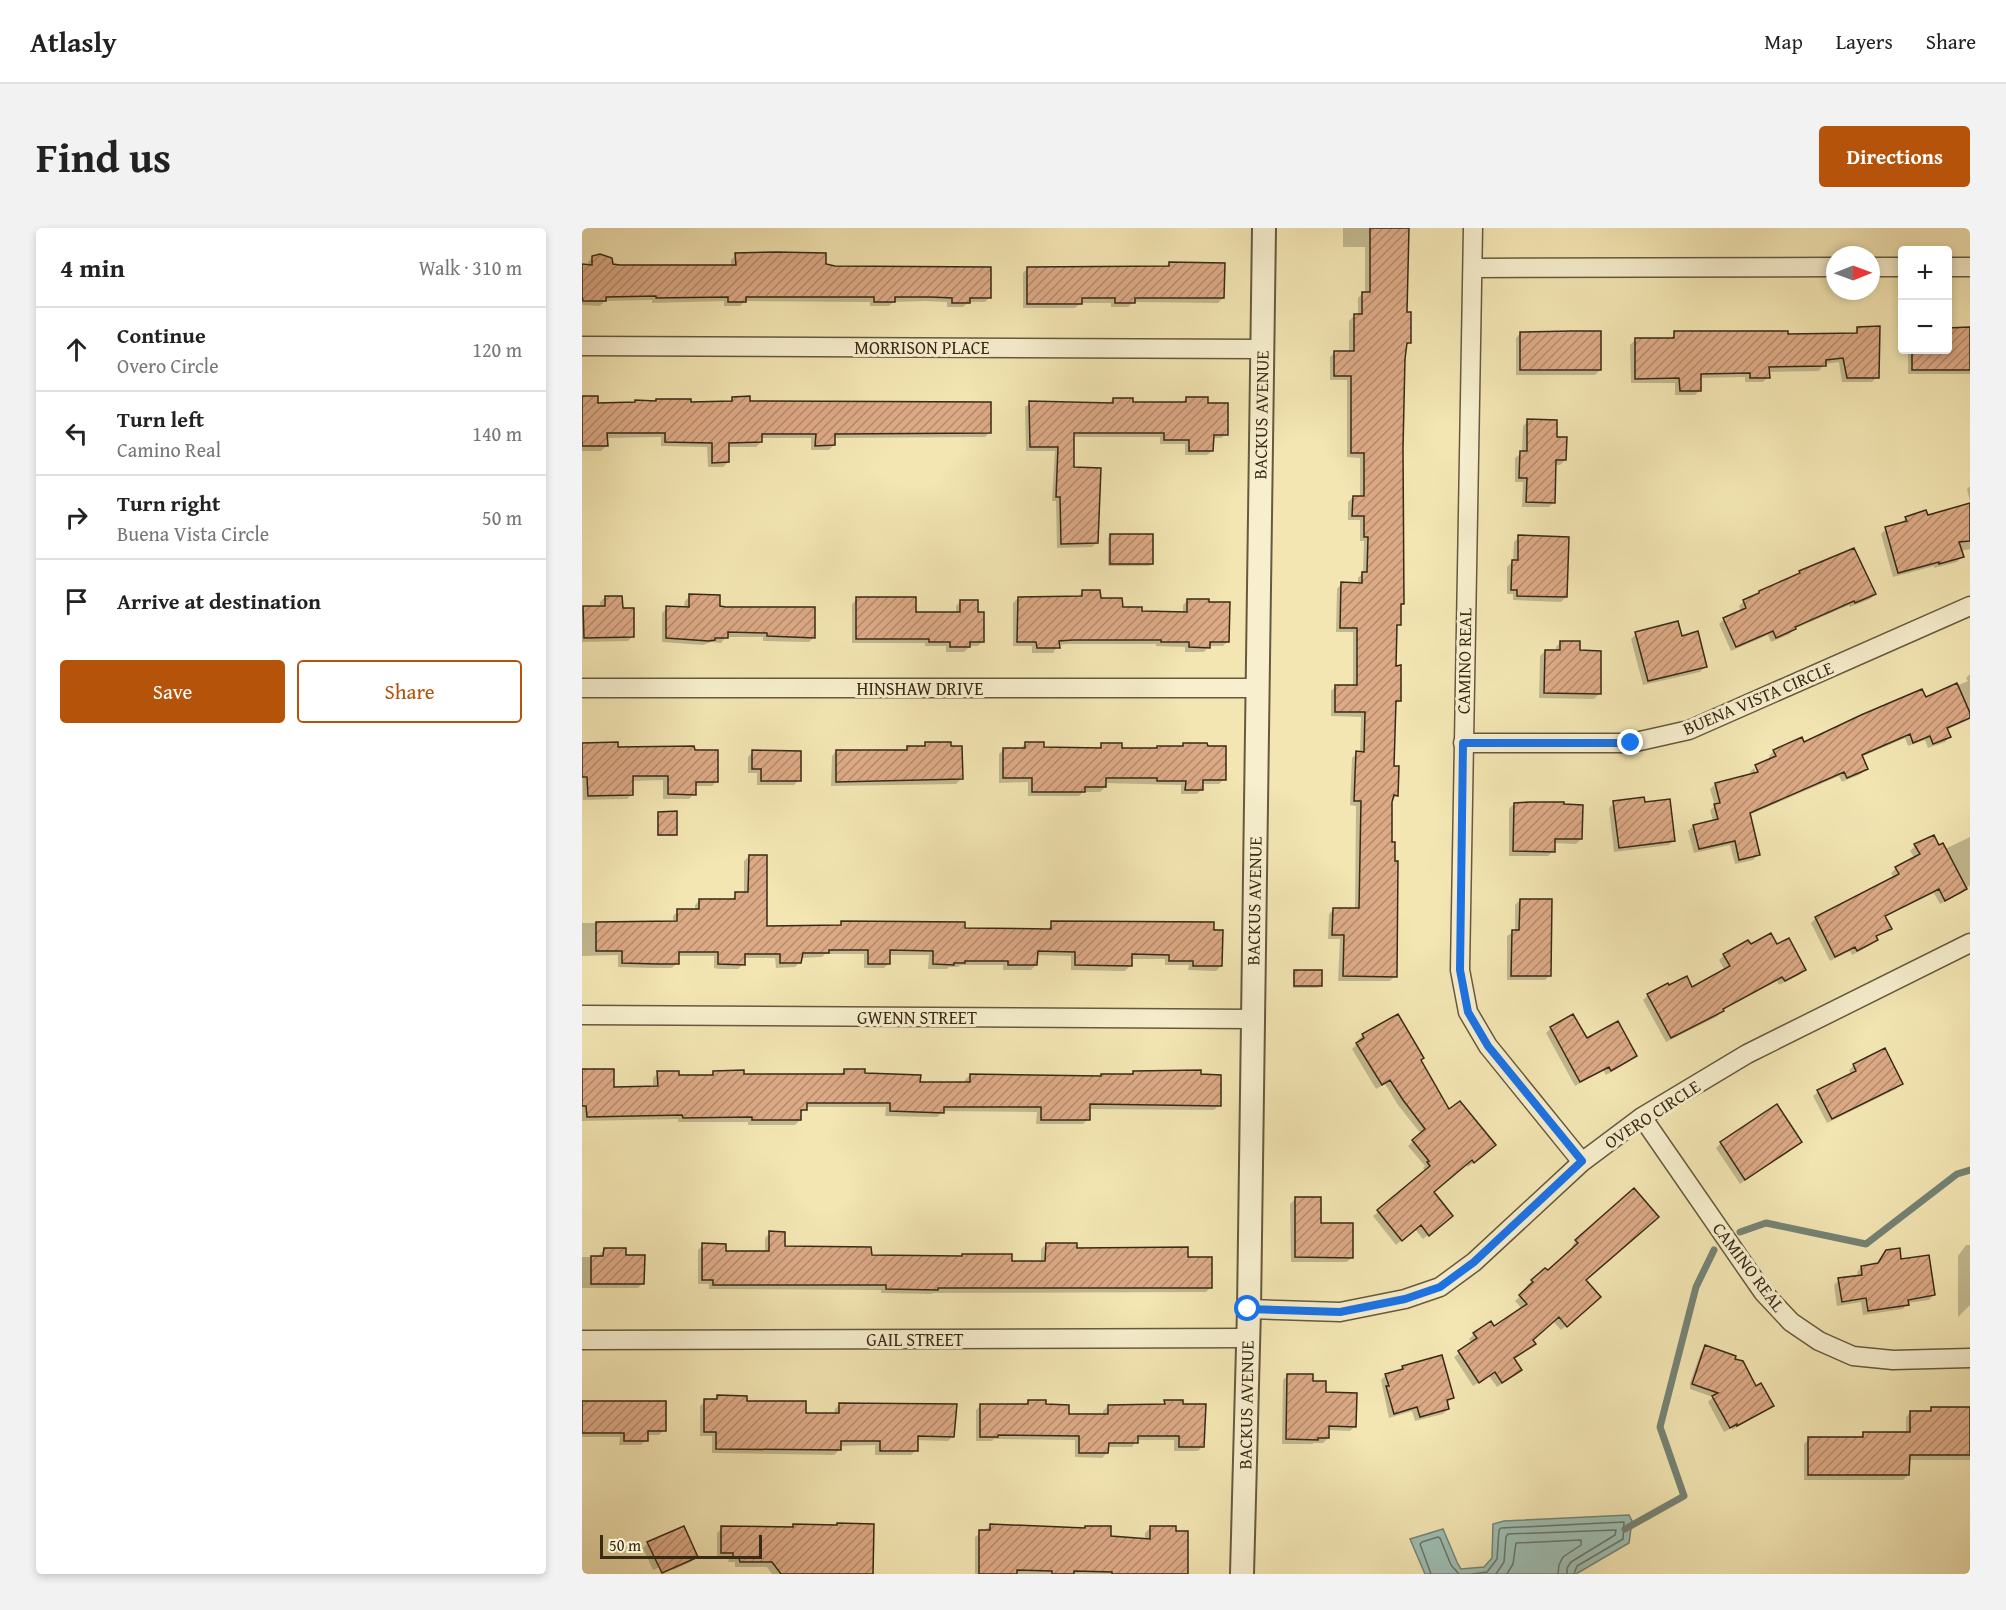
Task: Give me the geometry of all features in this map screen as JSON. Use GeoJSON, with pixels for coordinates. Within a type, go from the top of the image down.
{"type":"FeatureCollection","features":[{"type":"Feature","properties":{"kind":"street","name":"BACKUS AVENUE"},"geometry":{"type":"LineString","coordinates":[[1242,1574],[1264,228]]}},
{"type":"Feature","properties":{"kind":"street","name":"CAMINO REAL"},"geometry":{"type":"LineString","coordinates":[[1473,228],[1460,970],[1468,1012],[1488,1046],[1582,1161]]}},
{"type":"Feature","properties":{"kind":"street"},"geometry":{"type":"LineString","coordinates":[[1473,268],[1826,267]]}},
{"type":"Feature","properties":{"kind":"street"},"geometry":{"type":"LineString","coordinates":[[1880,267],[1898,267]]}},
{"type":"Feature","properties":{"kind":"street"},"geometry":{"type":"LineString","coordinates":[[1952,267],[1970,267]]}},
{"type":"Feature","properties":{"kind":"street","name":"MORRISON PLACE"},"geometry":{"type":"LineString","coordinates":[[582,346],[1262,349]]}},
{"type":"Feature","properties":{"kind":"street","name":"BUENA VISTA CIRCLE"},"geometry":{"type":"LineString","coordinates":[[1463,743],[1631,743],[1689,730],[1970,606]]}},
{"type":"Feature","properties":{"kind":"street","name":"HINSHAW DRIVE"},"geometry":{"type":"LineString","coordinates":[[582,688],[1257,688]]}},
{"type":"Feature","properties":{"kind":"street","name":"OVERO CIRCLE"},"geometry":{"type":"LineString","coordinates":[[1248,1309],[1340,1312],[1405,1299],[1440,1287],[1474,1262],[1582,1161],[1642,1117],[1747,1054],[1970,943]]}},
{"type":"Feature","properties":{"kind":"street","name":"GWENN STREET"},"geometry":{"type":"LineString","coordinates":[[582,1015],[1252,1019]]}},
{"type":"Feature","properties":{"kind":"street","name":"CAMINO REAL"},"geometry":{"type":"LineString","coordinates":[[1642,1117],[1763,1292],[1791,1322],[1820,1341],[1853,1356],[1893,1360],[1970,1358]]}},
{"type":"Feature","properties":{"kind":"street","name":"GAIL STREET"},"geometry":{"type":"LineString","coordinates":[[582,1340],[1247,1338]]}},
{"type":"Feature","properties":{"kind":"water"},"geometry":{"type":"Polygon","coordinates":[[[1629,1515],[1632,1521],[1629,1543],[1576,1574],[1425,1574],[1410,1539],[1443,1529],[1461,1569],[1484,1567],[1492,1558],[1493,1524],[1504,1521],[1629,1515]]]}},
{"type":"Feature","properties":{"kind":"building"},"geometry":{"type":"Polygon","coordinates":[[[1370,228],[1409,228],[1407,312],[1411,312],[1411,343],[1407,343],[1405,359],[1404,604],[1401,604],[1401,625],[1397,625],[1396,666],[1401,665],[1401,701],[1396,701],[1394,766],[1399,766],[1398,796],[1394,795],[1392,802],[1392,842],[1395,842],[1395,861],[1398,861],[1397,977],[1343,976],[1344,935],[1332,935],[1333,908],[1359,908],[1361,801],[1354,801],[1356,751],[1364,752],[1365,712],[1335,712],[1335,685],[1357,685],[1357,628],[1340,628],[1341,582],[1362,583],[1362,572],[1367,572],[1368,537],[1364,537],[1364,516],[1352,516],[1353,496],[1364,496],[1364,453],[1351,453],[1351,376],[1334,376],[1334,351],[1354,351],[1354,314],[1362,314],[1362,292],[1370,292],[1370,228]]]}},
{"type":"Feature","properties":{"kind":"building"},"geometry":{"type":"Polygon","coordinates":[[[735,253],[826,253],[826,264],[835,266],[991,267],[991,298],[970,298],[970,303],[952,303],[952,298],[931,297],[895,297],[895,302],[874,302],[874,297],[746,297],[746,302],[728,302],[728,297],[606,297],[606,301],[583,301],[582,297],[582,264],[592,265],[592,256],[600,254],[612,258],[613,264],[620,265],[736,265],[735,253]]]}},
{"type":"Feature","properties":{"kind":"building"},"geometry":{"type":"Polygon","coordinates":[[[1169,262],[1225,263],[1224,298],[1135,298],[1135,303],[1115,303],[1115,298],[1082,298],[1082,304],[1027,304],[1027,267],[1169,266],[1169,262]]]}},
{"type":"Feature","properties":{"kind":"building"},"geometry":{"type":"Polygon","coordinates":[[[1880,326],[1879,378],[1847,378],[1843,358],[1826,360],[1826,366],[1769,367],[1770,378],[1750,378],[1750,373],[1701,374],[1701,391],[1680,391],[1679,378],[1635,379],[1635,338],[1674,338],[1674,331],[1857,333],[1857,327],[1880,326]]]}},
{"type":"Feature","properties":{"kind":"building"},"geometry":{"type":"Polygon","coordinates":[[[1970,327],[1970,370],[1912,370],[1912,354],[1952,354],[1952,328],[1970,327]]]}},
{"type":"Feature","properties":{"kind":"building"},"geometry":{"type":"Polygon","coordinates":[[[1601,331],[1601,370],[1520,370],[1520,332],[1601,331]]]}},
{"type":"Feature","properties":{"kind":"building"},"geometry":{"type":"Polygon","coordinates":[[[582,396],[598,396],[598,403],[656,401],[656,399],[691,399],[691,402],[732,401],[732,397],[750,396],[750,401],[991,402],[991,433],[835,434],[835,445],[815,446],[816,434],[762,434],[762,442],[729,443],[729,462],[712,463],[712,443],[665,442],[665,433],[607,433],[608,446],[582,446],[582,396]]]}},
{"type":"Feature","properties":{"kind":"building"},"geometry":{"type":"Polygon","coordinates":[[[1186,397],[1208,397],[1208,403],[1228,403],[1228,435],[1214,435],[1213,451],[1189,451],[1189,440],[1164,440],[1164,433],[1074,433],[1074,467],[1101,468],[1098,543],[1061,544],[1060,497],[1056,497],[1058,447],[1030,447],[1029,401],[1113,403],[1113,398],[1133,398],[1133,402],[1186,402],[1186,397]]]}},
{"type":"Feature","properties":{"kind":"building"},"geometry":{"type":"Polygon","coordinates":[[[1527,419],[1557,420],[1557,437],[1567,437],[1566,460],[1556,460],[1555,503],[1526,502],[1527,478],[1519,478],[1520,451],[1527,451],[1527,419]]]}},
{"type":"Feature","properties":{"kind":"building"},"geometry":{"type":"Polygon","coordinates":[[[1970,503],[1970,541],[1959,542],[1964,557],[1898,573],[1885,527],[1907,521],[1905,517],[1926,510],[1928,515],[1970,503]]]}},
{"type":"Feature","properties":{"kind":"building"},"geometry":{"type":"Polygon","coordinates":[[[1110,534],[1153,534],[1153,564],[1110,564],[1110,534]]]}},
{"type":"Feature","properties":{"kind":"building"},"geometry":{"type":"Polygon","coordinates":[[[1518,535],[1569,537],[1567,597],[1517,596],[1517,590],[1511,590],[1512,560],[1518,560],[1518,535]]]}},
{"type":"Feature","properties":{"kind":"building"},"geometry":{"type":"Polygon","coordinates":[[[1854,548],[1876,594],[1855,603],[1854,601],[1776,638],[1773,631],[1736,647],[1723,618],[1746,608],[1743,600],[1800,573],[1799,571],[1854,548]]]}},
{"type":"Feature","properties":{"kind":"building"},"geometry":{"type":"Polygon","coordinates":[[[1082,590],[1100,590],[1101,598],[1122,598],[1123,607],[1142,607],[1142,611],[1187,612],[1187,599],[1230,602],[1229,642],[1210,642],[1210,648],[1189,647],[1189,642],[1161,642],[1161,640],[1073,640],[1059,641],[1060,648],[1037,648],[1036,642],[1017,642],[1018,597],[1082,596],[1082,590]]]}},
{"type":"Feature","properties":{"kind":"building"},"geometry":{"type":"Polygon","coordinates":[[[689,594],[720,595],[720,606],[726,607],[815,607],[815,638],[728,632],[728,638],[715,638],[709,641],[666,638],[666,606],[689,607],[689,594]]]}},
{"type":"Feature","properties":{"kind":"building"},"geometry":{"type":"Polygon","coordinates":[[[605,596],[622,596],[623,608],[634,608],[634,637],[584,638],[583,606],[605,606],[605,596]]]}},
{"type":"Feature","properties":{"kind":"building"},"geometry":{"type":"Polygon","coordinates":[[[856,597],[916,597],[916,612],[960,612],[960,600],[978,600],[978,612],[984,612],[984,642],[970,642],[970,647],[950,647],[950,642],[929,642],[929,639],[856,639],[856,597]]]}},
{"type":"Feature","properties":{"kind":"building"},"geometry":{"type":"Polygon","coordinates":[[[1678,621],[1682,636],[1698,631],[1707,667],[1648,681],[1635,632],[1678,621]]]}},
{"type":"Feature","properties":{"kind":"building"},"geometry":{"type":"Polygon","coordinates":[[[1560,641],[1580,641],[1580,650],[1601,651],[1601,694],[1544,693],[1545,650],[1560,650],[1560,641]]]}},
{"type":"Feature","properties":{"kind":"building"},"geometry":{"type":"Polygon","coordinates":[[[1957,683],[1970,718],[1947,728],[1951,737],[1933,744],[1930,736],[1913,743],[1910,734],[1862,755],[1868,769],[1847,778],[1844,772],[1750,813],[1760,855],[1739,860],[1735,841],[1699,849],[1693,825],[1718,819],[1714,804],[1720,803],[1715,783],[1758,772],[1755,765],[1776,756],[1773,750],[1802,737],[1804,742],[1922,689],[1926,697],[1957,683]]]}},
{"type":"Feature","properties":{"kind":"building"},"geometry":{"type":"Polygon","coordinates":[[[618,742],[618,747],[694,746],[695,750],[718,750],[718,782],[696,782],[696,795],[668,794],[668,776],[633,776],[633,795],[588,796],[587,777],[582,777],[582,743],[618,742]]]}},
{"type":"Feature","properties":{"kind":"building"},"geometry":{"type":"Polygon","coordinates":[[[925,742],[951,742],[951,746],[962,746],[963,779],[836,782],[836,750],[907,750],[907,746],[925,746],[925,742]]]}},
{"type":"Feature","properties":{"kind":"building"},"geometry":{"type":"Polygon","coordinates":[[[1025,742],[1044,742],[1044,747],[1101,748],[1101,743],[1122,743],[1122,748],[1183,746],[1183,743],[1226,746],[1226,780],[1203,780],[1203,790],[1185,790],[1186,781],[1157,781],[1157,778],[1106,778],[1106,787],[1085,787],[1085,792],[1032,792],[1032,778],[1003,778],[1003,748],[1025,748],[1025,742]]]}},
{"type":"Feature","properties":{"kind":"building"},"geometry":{"type":"Polygon","coordinates":[[[752,750],[801,751],[801,781],[761,781],[761,769],[752,769],[752,750]]]}},
{"type":"Feature","properties":{"kind":"building"},"geometry":{"type":"Polygon","coordinates":[[[1644,797],[1645,802],[1670,799],[1675,841],[1619,848],[1613,801],[1644,797]]]}},
{"type":"Feature","properties":{"kind":"building"},"geometry":{"type":"Polygon","coordinates":[[[1564,802],[1564,804],[1583,805],[1582,839],[1555,839],[1555,852],[1513,851],[1514,803],[1564,802]]]}},
{"type":"Feature","properties":{"kind":"building"},"geometry":{"type":"Polygon","coordinates":[[[677,811],[677,835],[658,835],[658,812],[677,811]]]}},
{"type":"Feature","properties":{"kind":"building"},"geometry":{"type":"Polygon","coordinates":[[[1934,835],[1939,845],[1943,843],[1967,889],[1945,901],[1939,889],[1885,916],[1892,929],[1876,936],[1878,940],[1857,951],[1855,947],[1835,957],[1815,917],[1899,874],[1895,867],[1920,854],[1914,844],[1934,835]]]}},
{"type":"Feature","properties":{"kind":"building"},"geometry":{"type":"Polygon","coordinates":[[[749,855],[767,855],[767,926],[841,925],[841,921],[965,922],[965,928],[1051,929],[1051,921],[1214,922],[1214,930],[1223,930],[1222,966],[1193,966],[1193,961],[1169,961],[1169,955],[1132,954],[1132,966],[1075,965],[1075,952],[1038,951],[1037,965],[1008,965],[1008,961],[965,961],[965,963],[954,963],[954,965],[933,964],[933,951],[890,950],[890,964],[868,964],[868,950],[829,950],[829,953],[803,953],[801,963],[780,963],[780,954],[745,954],[745,965],[718,964],[718,952],[679,952],[679,964],[657,964],[622,963],[622,951],[596,951],[596,922],[677,921],[677,909],[699,909],[699,899],[735,899],[735,892],[748,892],[749,855]]]}},
{"type":"Feature","properties":{"kind":"building"},"geometry":{"type":"Polygon","coordinates":[[[1520,899],[1552,899],[1551,976],[1511,976],[1512,930],[1519,930],[1520,899]]]}},
{"type":"Feature","properties":{"kind":"building"},"geometry":{"type":"Polygon","coordinates":[[[1771,933],[1777,944],[1789,938],[1806,970],[1785,981],[1782,977],[1723,1009],[1724,1011],[1671,1038],[1647,994],[1687,976],[1692,987],[1730,966],[1723,954],[1748,940],[1751,944],[1771,933]]]}},
{"type":"Feature","properties":{"kind":"building"},"geometry":{"type":"Polygon","coordinates":[[[1294,970],[1322,970],[1322,986],[1294,986],[1294,970]]]}},
{"type":"Feature","properties":{"kind":"building"},"geometry":{"type":"Polygon","coordinates":[[[1398,1014],[1424,1058],[1421,1060],[1449,1109],[1460,1101],[1496,1145],[1474,1163],[1472,1160],[1434,1192],[1453,1216],[1429,1236],[1421,1225],[1402,1241],[1377,1210],[1430,1166],[1427,1162],[1429,1161],[1412,1140],[1425,1129],[1390,1080],[1382,1085],[1356,1043],[1364,1038],[1362,1034],[1398,1014]]]}},
{"type":"Feature","properties":{"kind":"building"},"geometry":{"type":"Polygon","coordinates":[[[1573,1014],[1587,1038],[1618,1021],[1637,1056],[1611,1071],[1609,1067],[1580,1082],[1550,1027],[1573,1014]]]}},
{"type":"Feature","properties":{"kind":"building"},"geometry":{"type":"Polygon","coordinates":[[[1885,1048],[1903,1084],[1832,1119],[1817,1090],[1856,1071],[1853,1064],[1885,1048]]]}},
{"type":"Feature","properties":{"kind":"building"},"geometry":{"type":"Polygon","coordinates":[[[582,1069],[614,1069],[614,1087],[658,1086],[657,1071],[679,1071],[679,1075],[713,1075],[713,1071],[744,1070],[744,1074],[844,1074],[844,1069],[865,1069],[865,1073],[921,1075],[920,1082],[970,1082],[970,1074],[1101,1076],[1101,1074],[1133,1074],[1133,1071],[1201,1070],[1201,1074],[1221,1075],[1221,1106],[1090,1104],[1090,1120],[1041,1120],[1041,1107],[944,1107],[944,1113],[890,1111],[890,1103],[807,1103],[807,1110],[801,1110],[801,1120],[752,1120],[752,1117],[683,1118],[682,1115],[587,1117],[586,1106],[582,1106],[582,1069]]]}},
{"type":"Feature","properties":{"kind":"building"},"geometry":{"type":"Polygon","coordinates":[[[1777,1104],[1802,1142],[1745,1180],[1720,1142],[1777,1104]]]}},
{"type":"Feature","properties":{"kind":"building"},"geometry":{"type":"Polygon","coordinates":[[[1634,1188],[1659,1217],[1586,1280],[1601,1297],[1567,1327],[1559,1317],[1533,1340],[1536,1344],[1514,1358],[1522,1370],[1502,1383],[1495,1372],[1479,1383],[1458,1351],[1477,1338],[1473,1333],[1491,1321],[1494,1326],[1527,1304],[1519,1295],[1533,1282],[1531,1280],[1545,1268],[1548,1270],[1578,1243],[1575,1240],[1634,1188]]]}},
{"type":"Feature","properties":{"kind":"building"},"geometry":{"type":"Polygon","coordinates":[[[1295,1197],[1321,1197],[1321,1223],[1353,1223],[1353,1258],[1295,1257],[1295,1197]]]}},
{"type":"Feature","properties":{"kind":"building"},"geometry":{"type":"Polygon","coordinates":[[[769,1231],[785,1232],[785,1246],[871,1247],[872,1255],[1012,1254],[1012,1261],[1045,1261],[1046,1243],[1077,1243],[1077,1248],[1188,1247],[1188,1257],[1212,1257],[1212,1288],[938,1288],[938,1290],[886,1289],[886,1285],[713,1285],[713,1280],[702,1280],[702,1243],[726,1244],[726,1251],[769,1251],[769,1231]]]}},
{"type":"Feature","properties":{"kind":"building"},"geometry":{"type":"Polygon","coordinates":[[[604,1248],[626,1248],[626,1255],[645,1255],[644,1284],[591,1284],[591,1256],[603,1256],[604,1248]]]}},
{"type":"Feature","properties":{"kind":"building"},"geometry":{"type":"Polygon","coordinates":[[[1900,1248],[1901,1259],[1929,1255],[1935,1295],[1908,1300],[1909,1305],[1868,1311],[1866,1298],[1842,1302],[1838,1278],[1862,1275],[1861,1266],[1878,1263],[1886,1250],[1900,1248]]]}},
{"type":"Feature","properties":{"kind":"building"},"geometry":{"type":"Polygon","coordinates":[[[1705,1345],[1736,1356],[1735,1359],[1743,1361],[1756,1386],[1761,1383],[1774,1406],[1730,1428],[1712,1396],[1718,1393],[1692,1384],[1705,1345]]]}},
{"type":"Feature","properties":{"kind":"building"},"geometry":{"type":"Polygon","coordinates":[[[1442,1355],[1454,1398],[1447,1400],[1449,1409],[1420,1417],[1417,1407],[1394,1414],[1385,1374],[1403,1369],[1402,1366],[1442,1355]]]}},
{"type":"Feature","properties":{"kind":"building"},"geometry":{"type":"Polygon","coordinates":[[[1287,1374],[1313,1374],[1313,1381],[1326,1381],[1326,1392],[1357,1393],[1356,1427],[1329,1426],[1329,1438],[1318,1438],[1318,1440],[1286,1439],[1287,1374]]]}},
{"type":"Feature","properties":{"kind":"building"},"geometry":{"type":"Polygon","coordinates":[[[717,1395],[747,1396],[747,1401],[806,1401],[806,1413],[839,1413],[839,1403],[957,1404],[954,1437],[918,1436],[918,1451],[880,1451],[880,1441],[841,1441],[841,1450],[716,1449],[716,1432],[704,1432],[704,1399],[717,1399],[717,1395]]]}},
{"type":"Feature","properties":{"kind":"building"},"geometry":{"type":"Polygon","coordinates":[[[1028,1400],[1046,1400],[1046,1404],[1069,1405],[1069,1414],[1108,1414],[1108,1405],[1165,1404],[1164,1400],[1183,1400],[1183,1404],[1206,1404],[1204,1447],[1179,1447],[1179,1436],[1138,1436],[1138,1443],[1109,1443],[1108,1453],[1079,1453],[1079,1436],[998,1435],[998,1437],[980,1437],[980,1404],[1028,1404],[1028,1400]]]}},
{"type":"Feature","properties":{"kind":"building"},"geometry":{"type":"Polygon","coordinates":[[[582,1401],[666,1401],[666,1431],[648,1431],[648,1441],[624,1441],[624,1433],[582,1433],[582,1401]]]}},
{"type":"Feature","properties":{"kind":"building"},"geometry":{"type":"Polygon","coordinates":[[[1931,1407],[1970,1407],[1970,1455],[1910,1455],[1909,1475],[1808,1475],[1808,1437],[1863,1437],[1863,1432],[1910,1432],[1910,1411],[1931,1411],[1931,1407]]]}},
{"type":"Feature","properties":{"kind":"building"},"geometry":{"type":"Polygon","coordinates":[[[837,1523],[874,1524],[873,1574],[781,1574],[772,1562],[740,1562],[739,1558],[733,1558],[733,1553],[721,1553],[721,1526],[793,1527],[793,1524],[837,1525],[837,1523]]]}},
{"type":"Feature","properties":{"kind":"building"},"geometry":{"type":"Polygon","coordinates":[[[990,1524],[1085,1528],[1085,1526],[1111,1526],[1111,1536],[1150,1539],[1150,1526],[1176,1526],[1176,1531],[1188,1531],[1188,1574],[1112,1574],[1112,1572],[1074,1571],[1074,1574],[1052,1574],[1052,1571],[1017,1570],[1017,1574],[979,1574],[979,1530],[990,1530],[990,1524]]]}},
{"type":"Feature","properties":{"kind":"building"},"geometry":{"type":"Polygon","coordinates":[[[684,1526],[698,1557],[662,1573],[647,1542],[684,1526]]]}},
{"type":"Feature","properties":{"kind":"waterway"},"geometry":{"type":"LineString","coordinates":[[1740,1232],[1766,1223],[1866,1244],[1957,1174],[1970,1170]]}},
{"type":"Feature","properties":{"kind":"waterway"},"geometry":{"type":"LineString","coordinates":[[1625,1529],[1684,1496],[1660,1427],[1696,1287],[1714,1250]]}},
{"type":"Feature","properties":{"kind":"route"},"geometry":{"type":"LineString","coordinates":[[1248,1309],[1340,1312],[1405,1299],[1440,1287],[1474,1262],[1582,1161],[1488,1046],[1468,1012],[1460,970],[1463,743],[1631,743]]}}]}
